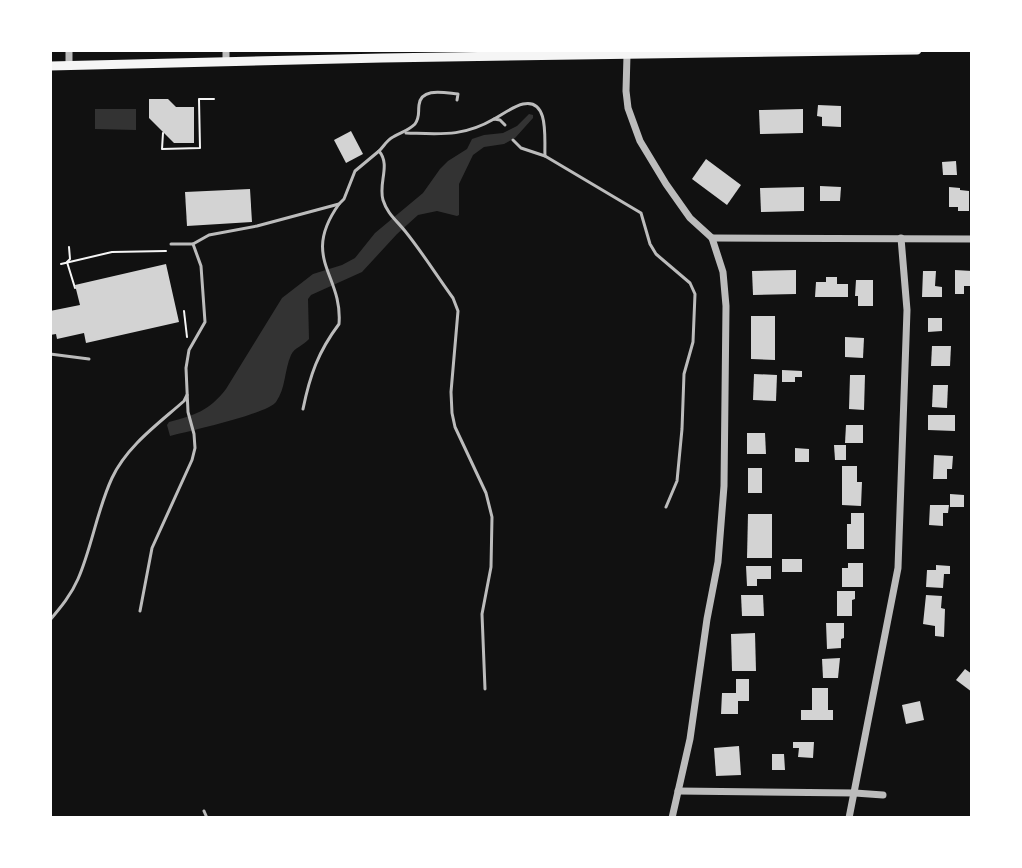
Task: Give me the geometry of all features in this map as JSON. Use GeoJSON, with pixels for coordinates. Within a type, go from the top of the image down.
{"type":"FeatureCollection","features":[{"type":"Feature","properties":{"kind":"main road"},"geometry":{"type":"LineString","coordinates":[[50,66],[382,54],[627,55],[917,50]]}},
{"type":"Feature","properties":{"kind":"street"},"geometry":{"type":"LineString","coordinates":[[69,50],[69,66]]}},
{"type":"Feature","properties":{"kind":"street"},"geometry":{"type":"LineString","coordinates":[[226,50],[226,62]]}},
{"type":"Feature","properties":{"kind":"street"},"geometry":{"type":"LineString","coordinates":[[627,55],[628,108],[640,141],[690,218],[712,238],[723,272],[726,306],[724,486],[718,562],[690,739],[672,818]]}},
{"type":"Feature","properties":{"kind":"street"},"geometry":{"type":"LineString","coordinates":[[712,238],[972,239]]}},
{"type":"Feature","properties":{"kind":"street"},"geometry":{"type":"LineString","coordinates":[[849,818],[898,568],[907,310],[901,238]]}},
{"type":"Feature","properties":{"kind":"street"},"geometry":{"type":"LineString","coordinates":[[678,791],[883,795]]}},
{"type":"Feature","properties":{"kind":"lane"},"geometry":{"type":"LineString","coordinates":[[303,409],[316,360],[339,324],[323,256],[324,229],[328,219],[344,199],[355,171],[389,139],[414,125],[423,96],[428,93],[458,94],[457,100]]}},
{"type":"Feature","properties":{"kind":"lane"},"geometry":{"type":"LineString","coordinates":[[403,133],[462,133],[529,103],[542,111],[545,156]]}},
{"type":"Feature","properties":{"kind":"lane"},"geometry":{"type":"LineString","coordinates":[[494,119],[505,125]]}},
{"type":"Feature","properties":{"kind":"lane"},"geometry":{"type":"LineString","coordinates":[[513,140],[521,148],[545,156],[641,213],[656,254],[690,283],[695,294],[693,342],[684,374],[677,481],[666,507]]}},
{"type":"Feature","properties":{"kind":"lane"},"geometry":{"type":"LineString","coordinates":[[379,151],[385,163],[381,195],[392,218],[453,298],[458,311],[452,413],[455,427],[486,493],[492,517],[491,567],[482,614],[485,689]]}},
{"type":"Feature","properties":{"kind":"lane"},"geometry":{"type":"LineString","coordinates":[[171,244],[193,244],[209,235],[339,204]]}},
{"type":"Feature","properties":{"kind":"lane"},"geometry":{"type":"LineString","coordinates":[[140,611],[152,548],[195,448],[188,412],[186,368],[189,350],[205,322],[201,266],[193,244]]}},
{"type":"Feature","properties":{"kind":"lane"},"geometry":{"type":"LineString","coordinates":[[50,354],[89,359]]}},
{"type":"Feature","properties":{"kind":"lane"},"geometry":{"type":"LineString","coordinates":[[50,620],[78,580],[118,467],[128,453],[187,395]]}},
{"type":"Feature","properties":{"kind":"lane"},"geometry":{"type":"LineString","coordinates":[[204,811],[207,818]]}},
{"type":"Feature","properties":{"kind":"path"},"geometry":{"type":"LineString","coordinates":[[163,133],[162,149],[200,148],[199,99],[214,99]]}},
{"type":"Feature","properties":{"kind":"path"},"geometry":{"type":"LineString","coordinates":[[194,113],[200,113]]}},
{"type":"Feature","properties":{"kind":"path"},"geometry":{"type":"LineString","coordinates":[[69,247],[70,259],[67,262],[75,288]]}},
{"type":"Feature","properties":{"kind":"path"},"geometry":{"type":"LineString","coordinates":[[61,264],[112,252],[167,251]]}},
{"type":"Feature","properties":{"kind":"path"},"geometry":{"type":"LineString","coordinates":[[184,311],[189,350]]}},
{"type":"Feature","properties":{"kind":"shaded area"},"geometry":{"type":"Polygon","coordinates":[[[95,109],[136,109],[136,130],[95,129],[95,109]]]}},
{"type":"Feature","properties":{"kind":"shaded area"},"geometry":{"type":"Polygon","coordinates":[[[529,114],[533,118],[515,138],[504,144],[484,147],[473,155],[459,184],[459,215],[437,211],[418,215],[362,272],[311,295],[308,299],[309,339],[291,355],[276,402],[244,417],[170,436],[169,422],[201,411],[226,389],[282,298],[313,274],[355,258],[375,233],[423,193],[448,161],[467,149],[472,139],[503,133],[517,126],[529,114]]]}},
{"type":"Feature","properties":{"kind":"building"},"geometry":{"type":"Polygon","coordinates":[[[149,99],[168,99],[176,107],[194,107],[194,143],[174,143],[149,118],[149,99]]]}},
{"type":"Feature","properties":{"kind":"building"},"geometry":{"type":"Polygon","coordinates":[[[818,105],[841,106],[841,127],[822,126],[822,117],[817,116],[818,105]]]}},
{"type":"Feature","properties":{"kind":"building"},"geometry":{"type":"Polygon","coordinates":[[[803,109],[803,133],[760,134],[759,110],[803,109]]]}},
{"type":"Feature","properties":{"kind":"building"},"geometry":{"type":"Polygon","coordinates":[[[351,131],[363,154],[346,163],[334,140],[351,131]]]}},
{"type":"Feature","properties":{"kind":"building"},"geometry":{"type":"Polygon","coordinates":[[[706,159],[741,185],[727,205],[692,179],[706,159]]]}},
{"type":"Feature","properties":{"kind":"building"},"geometry":{"type":"Polygon","coordinates":[[[956,161],[957,175],[943,175],[942,162],[956,161]]]}},
{"type":"Feature","properties":{"kind":"building"},"geometry":{"type":"Polygon","coordinates":[[[820,186],[841,187],[840,201],[820,201],[820,186]]]}},
{"type":"Feature","properties":{"kind":"building"},"geometry":{"type":"Polygon","coordinates":[[[804,187],[804,211],[761,212],[760,188],[804,187]]]}},
{"type":"Feature","properties":{"kind":"building"},"geometry":{"type":"Polygon","coordinates":[[[949,187],[969,191],[969,211],[949,207],[949,187]]]}},
{"type":"Feature","properties":{"kind":"building"},"geometry":{"type":"Polygon","coordinates":[[[250,189],[252,222],[187,226],[185,192],[250,189]]]}},
{"type":"Feature","properties":{"kind":"building"},"geometry":{"type":"Polygon","coordinates":[[[166,264],[179,322],[86,343],[84,333],[57,339],[56,334],[50,335],[50,311],[80,305],[75,285],[166,264]]]}},
{"type":"Feature","properties":{"kind":"building"},"geometry":{"type":"Polygon","coordinates":[[[796,270],[796,294],[753,295],[752,271],[796,270]]]}},
{"type":"Feature","properties":{"kind":"building"},"geometry":{"type":"Polygon","coordinates":[[[955,270],[972,271],[972,286],[964,286],[964,294],[955,294],[955,270]]]}},
{"type":"Feature","properties":{"kind":"building"},"geometry":{"type":"Polygon","coordinates":[[[923,271],[936,271],[935,286],[942,287],[942,297],[922,297],[923,271]]]}},
{"type":"Feature","properties":{"kind":"building"},"geometry":{"type":"Polygon","coordinates":[[[826,277],[837,277],[837,284],[848,284],[848,297],[815,297],[816,282],[826,282],[826,277]]]}},
{"type":"Feature","properties":{"kind":"building"},"geometry":{"type":"Polygon","coordinates":[[[856,280],[873,280],[873,306],[858,306],[856,280]]]}},
{"type":"Feature","properties":{"kind":"building"},"geometry":{"type":"Polygon","coordinates":[[[751,316],[775,316],[775,360],[751,359],[751,316]]]}},
{"type":"Feature","properties":{"kind":"building"},"geometry":{"type":"Polygon","coordinates":[[[928,318],[942,318],[942,331],[928,332],[928,318]]]}},
{"type":"Feature","properties":{"kind":"building"},"geometry":{"type":"Polygon","coordinates":[[[845,337],[864,338],[863,358],[845,357],[845,337]]]}},
{"type":"Feature","properties":{"kind":"building"},"geometry":{"type":"Polygon","coordinates":[[[932,346],[951,346],[950,366],[931,366],[932,346]]]}},
{"type":"Feature","properties":{"kind":"building"},"geometry":{"type":"Polygon","coordinates":[[[782,370],[802,371],[802,377],[795,377],[795,382],[782,382],[782,370]]]}},
{"type":"Feature","properties":{"kind":"building"},"geometry":{"type":"Polygon","coordinates":[[[754,374],[777,375],[776,401],[753,400],[754,374]]]}},
{"type":"Feature","properties":{"kind":"building"},"geometry":{"type":"Polygon","coordinates":[[[850,375],[865,375],[864,410],[849,409],[850,375]]]}},
{"type":"Feature","properties":{"kind":"building"},"geometry":{"type":"Polygon","coordinates":[[[933,385],[948,385],[947,408],[932,407],[933,385]]]}},
{"type":"Feature","properties":{"kind":"building"},"geometry":{"type":"Polygon","coordinates":[[[928,415],[955,415],[955,431],[928,430],[928,415]]]}},
{"type":"Feature","properties":{"kind":"building"},"geometry":{"type":"Polygon","coordinates":[[[846,425],[863,425],[863,443],[845,443],[846,425]]]}},
{"type":"Feature","properties":{"kind":"building"},"geometry":{"type":"Polygon","coordinates":[[[747,433],[765,433],[766,454],[747,454],[747,433]]]}},
{"type":"Feature","properties":{"kind":"building"},"geometry":{"type":"Polygon","coordinates":[[[834,445],[846,445],[846,460],[835,460],[834,445]]]}},
{"type":"Feature","properties":{"kind":"building"},"geometry":{"type":"Polygon","coordinates":[[[795,448],[809,449],[809,462],[795,462],[795,448]]]}},
{"type":"Feature","properties":{"kind":"building"},"geometry":{"type":"Polygon","coordinates":[[[934,455],[953,456],[952,469],[947,469],[947,479],[933,479],[934,455]]]}},
{"type":"Feature","properties":{"kind":"building"},"geometry":{"type":"Polygon","coordinates":[[[842,466],[857,466],[857,482],[862,482],[861,506],[842,505],[842,466]]]}},
{"type":"Feature","properties":{"kind":"building"},"geometry":{"type":"Polygon","coordinates":[[[748,468],[762,468],[762,493],[748,493],[748,468]]]}},
{"type":"Feature","properties":{"kind":"building"},"geometry":{"type":"Polygon","coordinates":[[[950,494],[964,495],[964,507],[950,507],[950,494]]]}},
{"type":"Feature","properties":{"kind":"building"},"geometry":{"type":"Polygon","coordinates":[[[930,505],[949,505],[948,513],[943,513],[943,526],[929,525],[930,505]]]}},
{"type":"Feature","properties":{"kind":"building"},"geometry":{"type":"Polygon","coordinates":[[[851,513],[864,513],[864,549],[847,549],[847,524],[851,524],[851,513]]]}},
{"type":"Feature","properties":{"kind":"building"},"geometry":{"type":"Polygon","coordinates":[[[748,514],[772,514],[772,558],[747,558],[748,514]]]}},
{"type":"Feature","properties":{"kind":"building"},"geometry":{"type":"Polygon","coordinates":[[[782,559],[802,559],[802,572],[782,572],[782,559]]]}},
{"type":"Feature","properties":{"kind":"building"},"geometry":{"type":"Polygon","coordinates":[[[848,563],[863,563],[863,587],[842,587],[842,568],[848,568],[848,563]]]}},
{"type":"Feature","properties":{"kind":"building"},"geometry":{"type":"Polygon","coordinates":[[[936,565],[950,566],[950,574],[944,574],[943,588],[926,587],[927,570],[936,570],[936,565]]]}},
{"type":"Feature","properties":{"kind":"building"},"geometry":{"type":"Polygon","coordinates":[[[746,566],[771,566],[771,579],[757,579],[757,586],[747,586],[746,566]]]}},
{"type":"Feature","properties":{"kind":"building"},"geometry":{"type":"Polygon","coordinates":[[[837,591],[855,591],[852,616],[837,616],[837,591]]]}},
{"type":"Feature","properties":{"kind":"building"},"geometry":{"type":"Polygon","coordinates":[[[741,595],[763,595],[764,616],[742,616],[741,595]]]}},
{"type":"Feature","properties":{"kind":"building"},"geometry":{"type":"Polygon","coordinates":[[[926,595],[942,596],[944,637],[935,636],[935,626],[923,624],[926,595]]]}},
{"type":"Feature","properties":{"kind":"building"},"geometry":{"type":"Polygon","coordinates":[[[826,623],[844,623],[841,648],[827,649],[826,623]]]}},
{"type":"Feature","properties":{"kind":"building"},"geometry":{"type":"Polygon","coordinates":[[[755,633],[756,671],[732,671],[731,634],[755,633]]]}},
{"type":"Feature","properties":{"kind":"building"},"geometry":{"type":"Polygon","coordinates":[[[840,658],[838,678],[823,678],[822,659],[840,658]]]}},
{"type":"Feature","properties":{"kind":"building"},"geometry":{"type":"Polygon","coordinates":[[[965,669],[972,674],[972,692],[956,680],[965,669]]]}},
{"type":"Feature","properties":{"kind":"building"},"geometry":{"type":"Polygon","coordinates":[[[736,679],[749,679],[749,701],[738,701],[738,714],[721,714],[722,693],[736,693],[736,679]]]}},
{"type":"Feature","properties":{"kind":"building"},"geometry":{"type":"Polygon","coordinates":[[[812,688],[828,688],[828,710],[833,710],[833,720],[801,720],[801,710],[812,710],[812,688]]]}},
{"type":"Feature","properties":{"kind":"building"},"geometry":{"type":"Polygon","coordinates":[[[920,701],[924,720],[906,724],[902,705],[920,701]]]}},
{"type":"Feature","properties":{"kind":"building"},"geometry":{"type":"Polygon","coordinates":[[[793,742],[814,742],[813,758],[798,757],[799,748],[793,748],[793,742]]]}},
{"type":"Feature","properties":{"kind":"building"},"geometry":{"type":"Polygon","coordinates":[[[739,746],[741,775],[716,776],[714,748],[739,746]]]}},
{"type":"Feature","properties":{"kind":"building"},"geometry":{"type":"Polygon","coordinates":[[[772,754],[784,754],[785,770],[772,770],[772,754]]]}}]}
